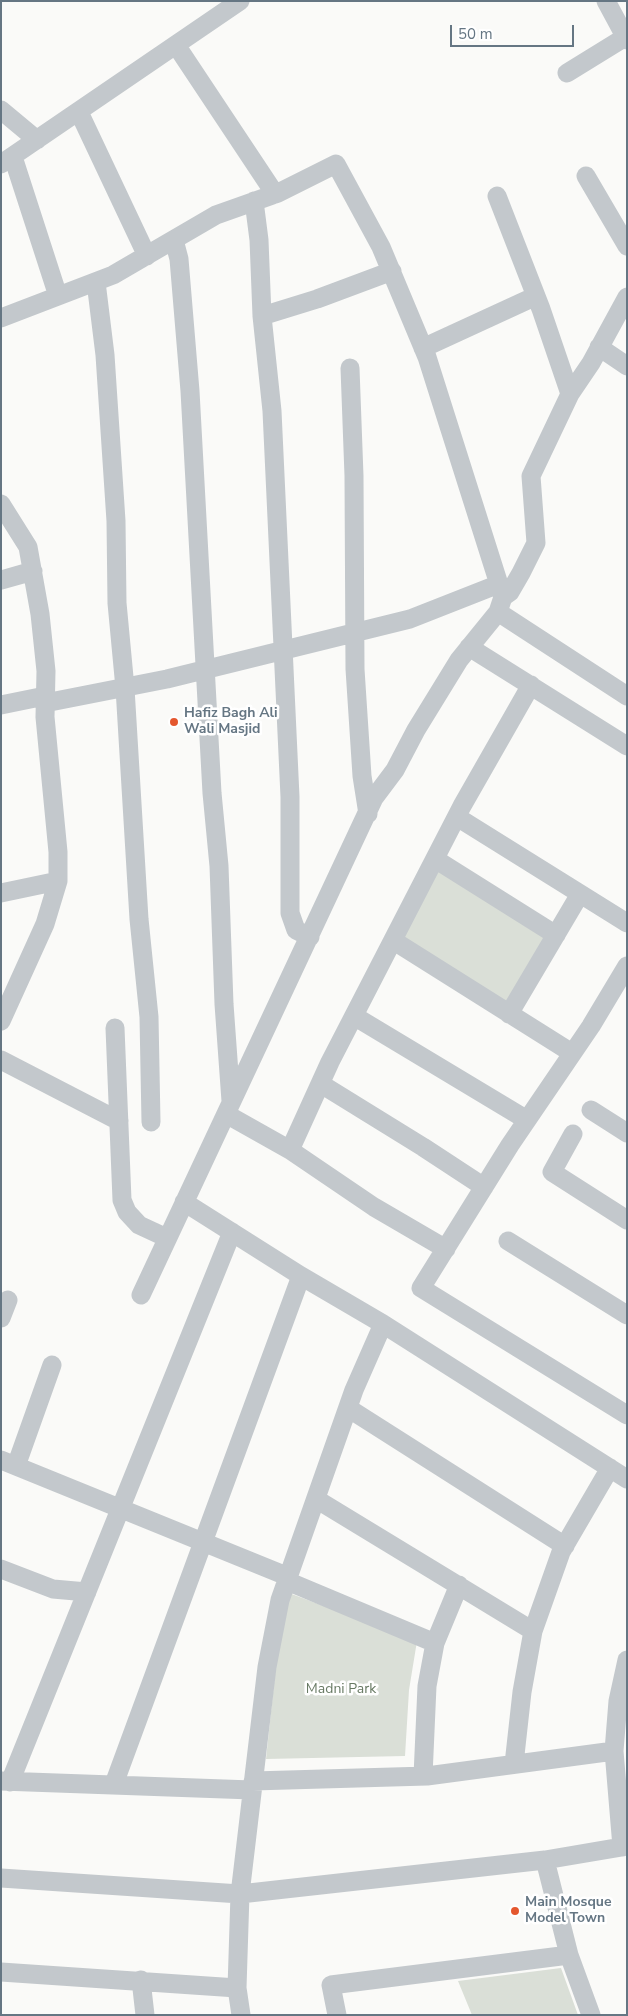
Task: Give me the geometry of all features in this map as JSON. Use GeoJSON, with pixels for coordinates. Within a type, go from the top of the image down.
{"type":"FeatureCollection","features":[{"type":"Feature","properties":{"kind":"street"},"geometry":{"type":"LineString","coordinates":[[58,296],[7,161],[240,1]]}},
{"type":"Feature","properties":{"kind":"street"},"geometry":{"type":"LineString","coordinates":[[567,72],[626,38],[606,1]]}},
{"type":"Feature","properties":{"kind":"street"},"geometry":{"type":"LineString","coordinates":[[176,45],[274,194]]}},
{"type":"Feature","properties":{"kind":"street"},"geometry":{"type":"LineString","coordinates":[[1,110],[38,140]]}},
{"type":"Feature","properties":{"kind":"street"},"geometry":{"type":"LineString","coordinates":[[79,112],[147,256]]}},
{"type":"Feature","properties":{"kind":"street"},"geometry":{"type":"LineString","coordinates":[[1,318],[113,275],[216,215],[274,194],[336,164],[352,195],[363,210],[392,271],[423,348],[464,472],[500,598],[627,696]]}},
{"type":"Feature","properties":{"kind":"street"},"geometry":{"type":"LineString","coordinates":[[586,176],[627,246]]}},
{"type":"Feature","properties":{"kind":"street"},"geometry":{"type":"LineString","coordinates":[[497,196],[536,296],[570,394]]}},
{"type":"Feature","properties":{"kind":"street"},"geometry":{"type":"LineString","coordinates":[[254,201],[259,240],[262,316],[272,412],[290,797],[290,913],[296,930],[310,937]]}},
{"type":"Feature","properties":{"kind":"street"},"geometry":{"type":"LineString","coordinates":[[174,240],[179,259],[190,391],[212,793],[219,866],[229,1108]]}},
{"type":"Feature","properties":{"kind":"street"},"geometry":{"type":"LineString","coordinates":[[262,316],[318,299],[392,271]]}},
{"type":"Feature","properties":{"kind":"street"},"geometry":{"type":"LineString","coordinates":[[96,282],[105,355],[116,521],[117,603],[125,688],[138,910],[148,1017],[150,1122]]}},
{"type":"Feature","properties":{"kind":"street"},"geometry":{"type":"LineString","coordinates":[[423,348],[536,296]]}},
{"type":"Feature","properties":{"kind":"street"},"geometry":{"type":"LineString","coordinates":[[1,706],[125,688],[500,598],[510,592],[536,544],[531,476],[570,394],[600,347],[627,297]]}},
{"type":"Feature","properties":{"kind":"street"},"geometry":{"type":"LineString","coordinates":[[600,347],[627,366]]}},
{"type":"Feature","properties":{"kind":"street"},"geometry":{"type":"LineString","coordinates":[[350,368],[354,476],[355,670],[362,776],[368,814]]}},
{"type":"Feature","properties":{"kind":"street"},"geometry":{"type":"LineString","coordinates":[[1,504],[28,547],[33,571],[46,671],[45,717],[58,852],[58,881],[44,924],[1,1021]]}},
{"type":"Feature","properties":{"kind":"street"},"geometry":{"type":"LineString","coordinates":[[1,580],[33,571]]}},
{"type":"Feature","properties":{"kind":"street"},"geometry":{"type":"LineString","coordinates":[[140,1295],[374,798],[395,770],[416,730],[500,598]]}},
{"type":"Feature","properties":{"kind":"street"},"geometry":{"type":"LineString","coordinates":[[470,647],[625,740]]}},
{"type":"Feature","properties":{"kind":"street"},"geometry":{"type":"LineString","coordinates":[[290,1150],[354,1016],[457,816],[531,685]]}},
{"type":"Feature","properties":{"kind":"street"},"geometry":{"type":"LineString","coordinates":[[457,816],[627,923]]}},
{"type":"Feature","properties":{"kind":"street"},"geometry":{"type":"LineString","coordinates":[[435,859],[556,935]]}},
{"type":"Feature","properties":{"kind":"street"},"geometry":{"type":"LineString","coordinates":[[1,893],[58,881]]}},
{"type":"Feature","properties":{"kind":"street"},"geometry":{"type":"LineString","coordinates":[[509,1014],[580,894]]}},
{"type":"Feature","properties":{"kind":"street"},"geometry":{"type":"LineString","coordinates":[[394,941],[572,1053]]}},
{"type":"Feature","properties":{"kind":"street"},"geometry":{"type":"LineString","coordinates":[[627,966],[421,1288],[627,1415]]}},
{"type":"Feature","properties":{"kind":"street"},"geometry":{"type":"LineString","coordinates":[[1,986],[20,979]]}},
{"type":"Feature","properties":{"kind":"street"},"geometry":{"type":"LineString","coordinates":[[354,1016],[527,1120]]}},
{"type":"Feature","properties":{"kind":"street"},"geometry":{"type":"LineString","coordinates":[[115,1028],[122,1200],[126,1212],[139,1225],[168,1238]]}},
{"type":"Feature","properties":{"kind":"street"},"geometry":{"type":"LineString","coordinates":[[1,1060],[119,1121]]}},
{"type":"Feature","properties":{"kind":"street"},"geometry":{"type":"LineString","coordinates":[[320,1084],[484,1187]]}},
{"type":"Feature","properties":{"kind":"street"},"geometry":{"type":"LineString","coordinates":[[229,1108],[374,1207],[446,1249]]}},
{"type":"Feature","properties":{"kind":"street"},"geometry":{"type":"LineString","coordinates":[[591,1110],[627,1133]]}},
{"type":"Feature","properties":{"kind":"street"},"geometry":{"type":"LineString","coordinates":[[573,1134],[552,1172],[627,1220]]}},
{"type":"Feature","properties":{"kind":"street"},"geometry":{"type":"LineString","coordinates":[[184,1202],[301,1276],[383,1324],[627,1479]]}},
{"type":"Feature","properties":{"kind":"street"},"geometry":{"type":"LineString","coordinates":[[232,1232],[87,1592],[6,1782],[252,1785],[423,1776],[614,1751]]}},
{"type":"Feature","properties":{"kind":"street"},"geometry":{"type":"LineString","coordinates":[[508,1241],[627,1315]]}},
{"type":"Feature","properties":{"kind":"street"},"geometry":{"type":"LineString","coordinates":[[114,1784],[301,1276]]}},
{"type":"Feature","properties":{"kind":"street"},"geometry":{"type":"LineString","coordinates":[[1,1318],[8,1300]]}},
{"type":"Feature","properties":{"kind":"street"},"geometry":{"type":"LineString","coordinates":[[241,2015],[237,1988],[240,1894],[267,1667],[280,1600],[348,1408],[383,1324]]}},
{"type":"Feature","properties":{"kind":"street"},"geometry":{"type":"LineString","coordinates":[[52,1365],[9,1463],[203,1542],[435,1643]]}},
{"type":"Feature","properties":{"kind":"street"},"geometry":{"type":"LineString","coordinates":[[348,1408],[565,1546]]}},
{"type":"Feature","properties":{"kind":"street"},"geometry":{"type":"LineString","coordinates":[[514,1764],[522,1692],[533,1631],[565,1546],[610,1468]]}},
{"type":"Feature","properties":{"kind":"street"},"geometry":{"type":"LineString","coordinates":[[316,1499],[459,1584],[533,1631]]}},
{"type":"Feature","properties":{"kind":"street"},"geometry":{"type":"LineString","coordinates":[[1,1570],[53,1588],[87,1592]]}},
{"type":"Feature","properties":{"kind":"street"},"geometry":{"type":"LineString","coordinates":[[423,1776],[427,1686],[435,1643],[459,1584]]}},
{"type":"Feature","properties":{"kind":"street"},"geometry":{"type":"LineString","coordinates":[[1,1878],[240,1894],[545,1860],[624,1847],[614,1751],[618,1701],[627,1660]]}},
{"type":"Feature","properties":{"kind":"street"},"geometry":{"type":"LineString","coordinates":[[545,1860],[569,1955],[591,2015]]}},
{"type":"Feature","properties":{"kind":"street"},"geometry":{"type":"LineString","coordinates":[[337,2015],[331,1985],[569,1955]]}},
{"type":"Feature","properties":{"kind":"street"},"geometry":{"type":"LineString","coordinates":[[1,1972],[237,1988]]}},
{"type":"Feature","properties":{"kind":"street"},"geometry":{"type":"LineString","coordinates":[[141,1980],[145,2015]]}},
{"type":"Feature","properties":{"kind":"green space"},"geometry":{"type":"Polygon","coordinates":[[[440,868],[547,938],[507,1002],[402,939],[440,868]]]}},
{"type":"Feature","properties":{"kind":"green space","name":"Madni Park"},"geometry":{"type":"Polygon","coordinates":[[[289,1593],[417,1641],[409,1690],[405,1756],[266,1759],[280,1627],[289,1593]]]}},
{"type":"Feature","properties":{"kind":"green space"},"geometry":{"type":"Polygon","coordinates":[[[561,1968],[578,2015],[472,2015],[458,1981],[561,1968]]]}},
{"type":"Feature","properties":{"kind":"place","name":"Hafiz Bagh Ali Wali Masjid"},"geometry":{"type":"Point","coordinates":[174,722]}},
{"type":"Feature","properties":{"kind":"place","name":"Main Mosque Model Town"},"geometry":{"type":"Point","coordinates":[515,1911]}}]}
